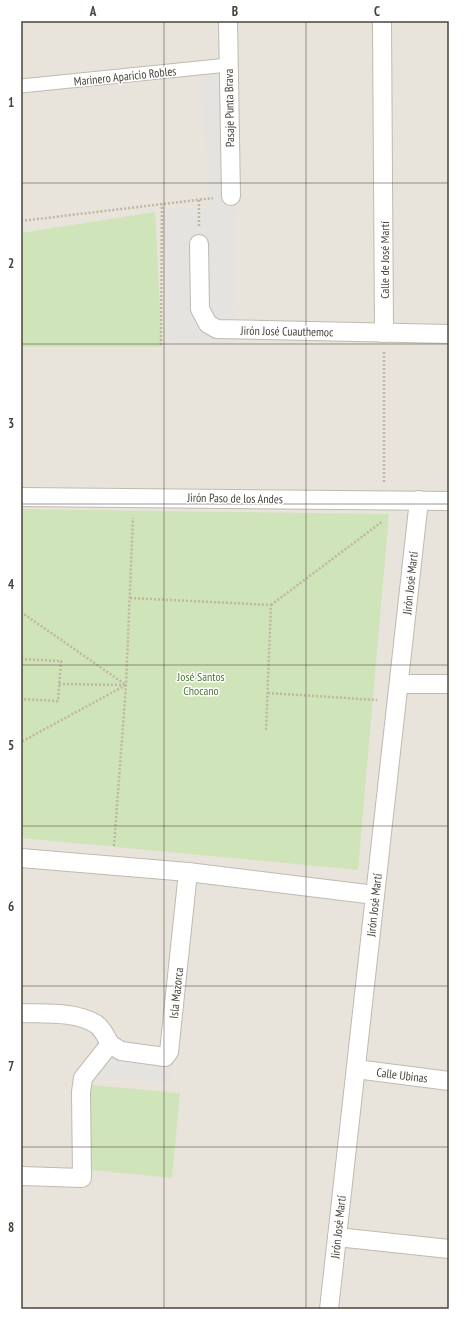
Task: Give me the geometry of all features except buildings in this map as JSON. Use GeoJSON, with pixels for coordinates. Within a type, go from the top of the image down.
{"type":"FeatureCollection","features":[{"type":"Feature","properties":{"kind":"street","name":"Pasaje Punta Brava"},"geometry":{"type":"LineString","coordinates":[[228,21],[231,196]]}},
{"type":"Feature","properties":{"kind":"street","name":"Calle de José Martí"},"geometry":{"type":"LineString","coordinates":[[382,21],[384,332]]}},
{"type":"Feature","properties":{"kind":"street","name":"Marinero Aparicio Robles"},"geometry":{"type":"LineString","coordinates":[[21,86],[228,65]]}},
{"type":"Feature","properties":{"kind":"street","name":"Jirón José Cuauthemoc"},"geometry":{"type":"LineString","coordinates":[[199,244],[200,310],[208,324],[217,329],[449,334]]}},
{"type":"Feature","properties":{"kind":"street","name":"Jirón Paso de los Andes"},"geometry":{"type":"LineString","coordinates":[[21,496],[449,500]]}},
{"type":"Feature","properties":{"kind":"street","name":"Jirón José Martí"},"geometry":{"type":"LineString","coordinates":[[329,1309],[419,500]]}},
{"type":"Feature","properties":{"kind":"street"},"geometry":{"type":"LineString","coordinates":[[399,684],[449,684]]}},
{"type":"Feature","properties":{"kind":"street"},"geometry":{"type":"LineString","coordinates":[[21,858],[188,872],[375,895]]}},
{"type":"Feature","properties":{"kind":"street","name":"Isla Mazorca"},"geometry":{"type":"LineString","coordinates":[[110,1044],[121,1051],[165,1057],[169,1052],[188,872]]}},
{"type":"Feature","properties":{"kind":"street"},"geometry":{"type":"LineString","coordinates":[[21,1013],[75,1016],[96,1024],[104,1032],[110,1044],[83,1078],[81,1092],[82,1178],[21,1176]]}},
{"type":"Feature","properties":{"kind":"street","name":"Calle Ubinas"},"geometry":{"type":"LineString","coordinates":[[356,1069],[449,1081]]}},
{"type":"Feature","properties":{"kind":"street"},"geometry":{"type":"LineString","coordinates":[[337,1237],[449,1249]]}},
{"type":"Feature","properties":{"kind":"path"},"geometry":{"type":"LineString","coordinates":[[21,221],[231,196]]}},
{"type":"Feature","properties":{"kind":"path"},"geometry":{"type":"LineString","coordinates":[[199,200],[199,244]]}},
{"type":"Feature","properties":{"kind":"path"},"geometry":{"type":"LineString","coordinates":[[161,345],[162,204]]}},
{"type":"Feature","properties":{"kind":"path"},"geometry":{"type":"LineString","coordinates":[[384,332],[385,500]]}},
{"type":"Feature","properties":{"kind":"path"},"geometry":{"type":"LineString","coordinates":[[113,865],[126,685],[133,498]]}},
{"type":"Feature","properties":{"kind":"path"},"geometry":{"type":"LineString","coordinates":[[130,598],[271,605],[385,519]]}},
{"type":"Feature","properties":{"kind":"path"},"geometry":{"type":"LineString","coordinates":[[266,731],[271,605]]}},
{"type":"Feature","properties":{"kind":"path"},"geometry":{"type":"LineString","coordinates":[[21,612],[126,685]]}},
{"type":"Feature","properties":{"kind":"path"},"geometry":{"type":"LineString","coordinates":[[21,649],[21,659],[61,661],[58,701],[21,699]]}},
{"type":"Feature","properties":{"kind":"path"},"geometry":{"type":"LineString","coordinates":[[59,684],[126,685]]}},
{"type":"Feature","properties":{"kind":"path"},"geometry":{"type":"LineString","coordinates":[[21,742],[126,685]]}},
{"type":"Feature","properties":{"kind":"path"},"geometry":{"type":"LineString","coordinates":[[268,693],[397,701]]}},
{"type":"Feature","properties":{"kind":"shaded area"},"geometry":{"type":"Polygon","coordinates":[[[21,21],[449,21],[449,1309],[21,1309],[21,21]]]}},
{"type":"Feature","properties":{"kind":"shaded area"},"geometry":{"type":"Polygon","coordinates":[[[201,76],[237,77],[234,344],[168,341],[164,210],[209,208],[201,76]]]}},
{"type":"Feature","properties":{"kind":"shaded area"},"geometry":{"type":"Polygon","coordinates":[[[101,1054],[172,1062],[170,1084],[99,1076],[101,1054]]]}},
{"type":"Feature","properties":{"kind":"green space"},"geometry":{"type":"Polygon","coordinates":[[[155,212],[162,347],[21,347],[21,233],[155,212]]]}},
{"type":"Feature","properties":{"kind":"green space","name":"José Santos Chocano"},"geometry":{"type":"Polygon","coordinates":[[[21,509],[389,514],[358,870],[21,838],[21,509]]]}},
{"type":"Feature","properties":{"kind":"green space"},"geometry":{"type":"Polygon","coordinates":[[[91,1085],[180,1093],[172,1178],[91,1170],[91,1085]]]}}]}
